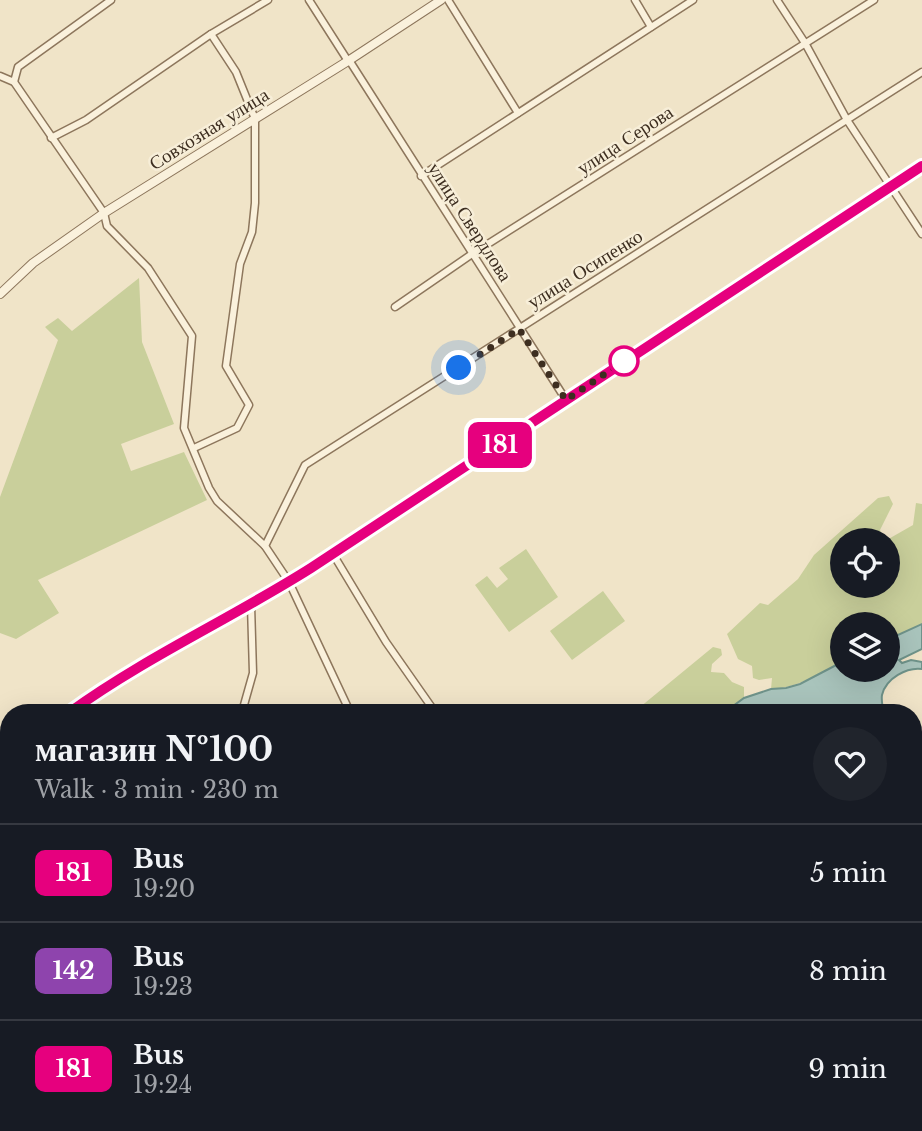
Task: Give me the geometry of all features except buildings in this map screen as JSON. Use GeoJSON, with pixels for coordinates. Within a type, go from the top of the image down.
{"type":"FeatureCollection","features":[{"type":"Feature","properties":{"kind":"main road"},"geometry":{"type":"LineString","coordinates":[[83,704],[124,675],[251,605],[333,554],[922,166]]}},
{"type":"Feature","properties":{"kind":"street"},"geometry":{"type":"LineString","coordinates":[[14,82],[18,67],[111,0]]}},
{"type":"Feature","properties":{"kind":"street"},"geometry":{"type":"LineString","coordinates":[[51,138],[86,120],[211,34],[268,0]]}},
{"type":"Feature","properties":{"kind":"street","name":"улица Свердлова"},"geometry":{"type":"LineString","coordinates":[[309,0],[566,400]]}},
{"type":"Feature","properties":{"kind":"street","name":"Совхозная улица"},"geometry":{"type":"LineString","coordinates":[[0,294],[16,277],[104,213],[349,61],[441,0]]}},
{"type":"Feature","properties":{"kind":"street"},"geometry":{"type":"LineString","coordinates":[[447,0],[518,113]]}},
{"type":"Feature","properties":{"kind":"street"},"geometry":{"type":"LineString","coordinates":[[635,0],[651,27]]}},
{"type":"Feature","properties":{"kind":"street"},"geometry":{"type":"LineString","coordinates":[[421,176],[693,0]]}},
{"type":"Feature","properties":{"kind":"street"},"geometry":{"type":"LineString","coordinates":[[777,0],[805,43],[847,120],[922,234]]}},
{"type":"Feature","properties":{"kind":"street","name":"улица Серова"},"geometry":{"type":"LineString","coordinates":[[395,307],[472,254],[874,0]]}},
{"type":"Feature","properties":{"kind":"street"},"geometry":{"type":"LineString","coordinates":[[194,448],[237,428],[249,405],[226,366],[240,264],[253,222],[255,119],[236,72],[211,34]]}},
{"type":"Feature","properties":{"kind":"street","name":"улица Осипенко"},"geometry":{"type":"LineString","coordinates":[[265,546],[305,465],[922,72]]}},
{"type":"Feature","properties":{"kind":"street"},"geometry":{"type":"LineString","coordinates":[[0,76],[14,82],[104,213],[107,226],[148,268],[192,336],[184,428],[209,488],[216,501],[265,546],[289,582],[346,704]]}},
{"type":"Feature","properties":{"kind":"street"},"geometry":{"type":"LineString","coordinates":[[333,554],[386,642],[429,704]]}},
{"type":"Feature","properties":{"kind":"street"},"geometry":{"type":"LineString","coordinates":[[244,704],[254,673],[251,605]]}},
{"type":"Feature","properties":{"kind":"green space"},"geometry":{"type":"Polygon","coordinates":[[[139,278],[142,342],[174,424],[121,444],[131,471],[184,452],[207,500],[38,580],[59,613],[16,639],[0,633],[0,497],[58,340],[45,327],[58,318],[72,331],[139,278]]]}},
{"type":"Feature","properties":{"kind":"green space"},"geometry":{"type":"Polygon","coordinates":[[[889,496],[893,504],[881,528],[844,528],[878,498],[889,496]]]}},
{"type":"Feature","properties":{"kind":"green space"},"geometry":{"type":"Polygon","coordinates":[[[916,503],[922,504],[922,624],[900,634],[900,612],[830,612],[830,668],[807,680],[771,689],[772,678],[753,678],[752,666],[738,659],[727,634],[760,603],[768,605],[798,579],[814,555],[830,541],[830,598],[900,598],[900,532],[913,525],[916,503]]]}},
{"type":"Feature","properties":{"kind":"green space"},"geometry":{"type":"Polygon","coordinates":[[[526,549],[558,597],[509,632],[475,585],[487,576],[497,588],[508,579],[499,568],[526,549]]]}},
{"type":"Feature","properties":{"kind":"green space"},"geometry":{"type":"Polygon","coordinates":[[[603,591],[625,621],[572,660],[550,631],[603,591]]]}},
{"type":"Feature","properties":{"kind":"green space"},"geometry":{"type":"Polygon","coordinates":[[[713,647],[721,649],[722,655],[712,664],[711,672],[724,673],[732,682],[744,687],[744,698],[736,704],[644,704],[713,647]]]}},
{"type":"Feature","properties":{"kind":"water"},"geometry":{"type":"Polygon","coordinates":[[[922,624],[922,649],[900,660],[900,634],[922,624]]]}},
{"type":"Feature","properties":{"kind":"water"},"geometry":{"type":"Polygon","coordinates":[[[900,661],[922,662],[922,669],[900,674],[900,661]]]}},
{"type":"Feature","properties":{"kind":"water"},"geometry":{"type":"Polygon","coordinates":[[[830,668],[830,682],[889,682],[882,695],[883,704],[736,704],[744,698],[771,689],[800,684],[830,668]]]}},
{"type":"Feature","properties":{"kind":"bus line","name":"181"},"geometry":{"type":"LineString","coordinates":[[82,704],[124,675],[251,605],[311,568],[922,166]]}},
{"type":"Feature","properties":{"kind":"route"},"geometry":{"type":"LineString","coordinates":[[459,368],[519,329],[566,400],[624,361]]}}]}
